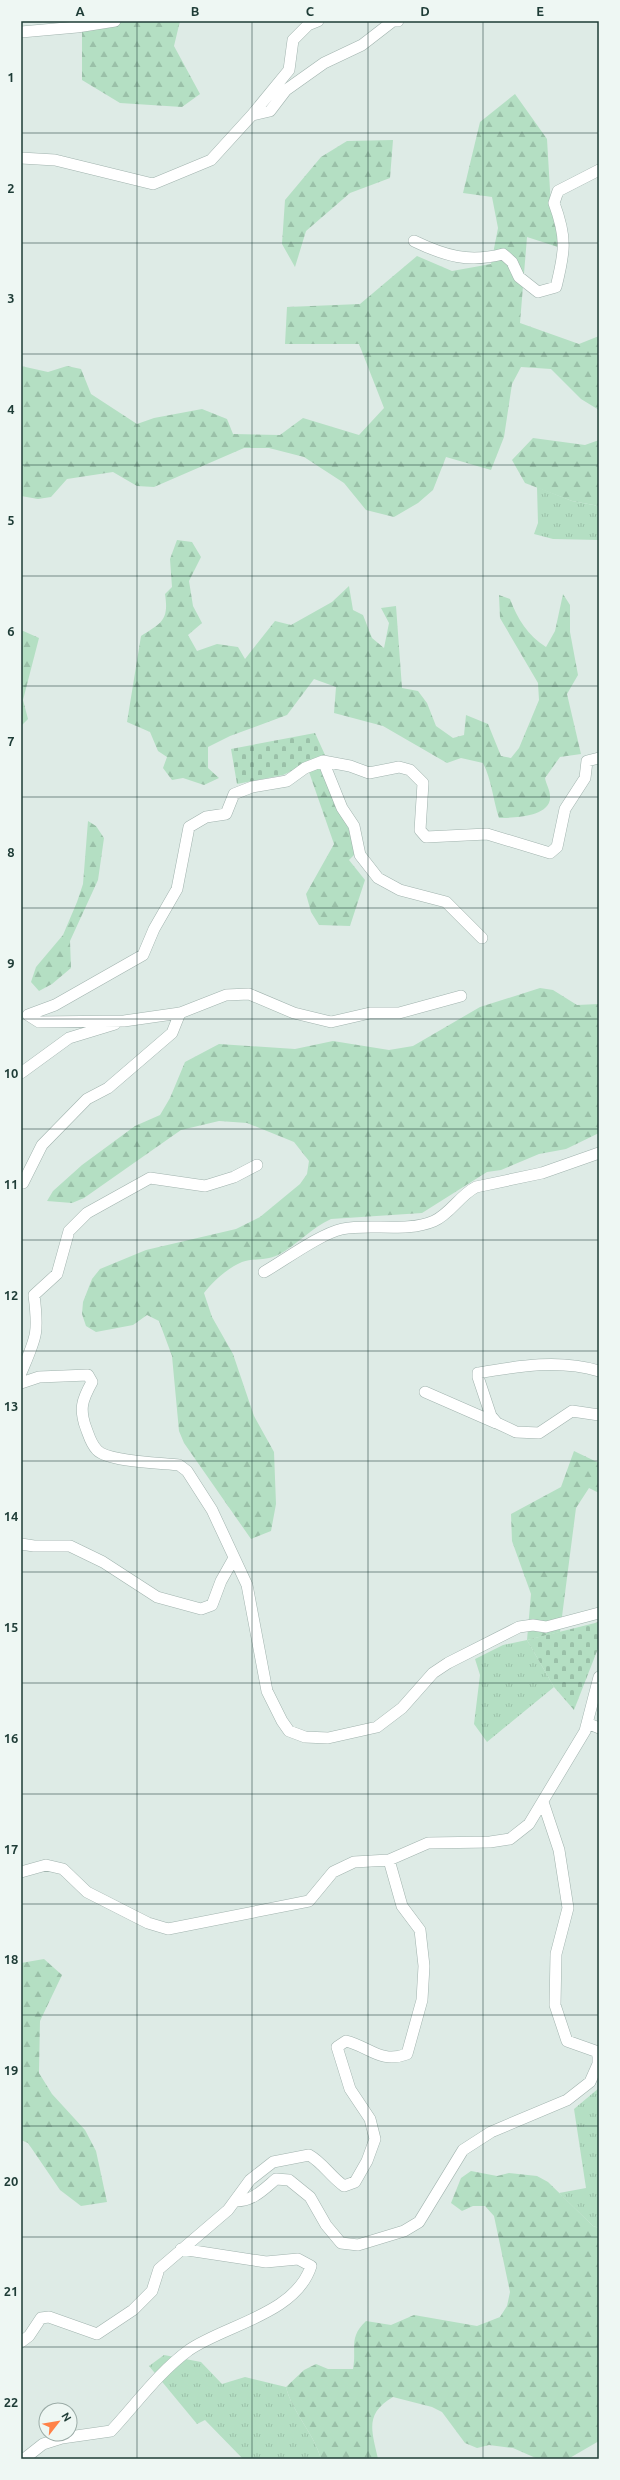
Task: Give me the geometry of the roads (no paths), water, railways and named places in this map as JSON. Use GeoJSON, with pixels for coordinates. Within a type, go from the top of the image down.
{"type":"FeatureCollection","features":[{"type":"Feature","properties":{"kind":"street"},"geometry":{"type":"LineString","coordinates":[[21,32],[77,27],[115,21]]}},
{"type":"Feature","properties":{"kind":"street"},"geometry":{"type":"LineString","coordinates":[[21,158],[55,160],[153,184],[210,160],[252,116],[289,70],[294,40],[308,25],[318,21]]}},
{"type":"Feature","properties":{"kind":"street"},"geometry":{"type":"LineString","coordinates":[[252,116],[270,111],[286,90],[324,63],[362,45],[392,21],[398,21]]}},
{"type":"Feature","properties":{"kind":"street"},"geometry":{"type":"LineString","coordinates":[[414,241],[442,254],[465,258],[491,257],[503,254],[512,262],[518,277],[538,292],[556,287],[564,252],[562,226],[554,203],[558,191],[599,170]]}},
{"type":"Feature","properties":{"kind":"street"},"geometry":{"type":"LineString","coordinates":[[462,996],[399,1013],[370,1013],[331,1022],[294,1013],[249,994],[226,995],[180,1013],[124,1021],[39,1022],[28,1015],[55,1005],[143,955],[154,929],[177,889],[189,827],[206,817],[226,814],[234,794],[252,787],[287,781],[306,768],[323,761],[350,766],[369,774],[399,767],[410,770],[423,783],[420,830],[426,837],[487,834],[550,853],[557,847],[565,809],[585,778],[587,761],[599,758]]}},
{"type":"Feature","properties":{"kind":"street"},"geometry":{"type":"LineString","coordinates":[[323,761],[342,808],[354,826],[360,855],[378,878],[400,890],[446,902],[482,938]]}},
{"type":"Feature","properties":{"kind":"street"},"geometry":{"type":"LineString","coordinates":[[23,1183],[42,1145],[87,1099],[108,1088],[172,1033],[180,1013]]}},
{"type":"Feature","properties":{"kind":"street"},"geometry":{"type":"LineString","coordinates":[[21,1073],[69,1038],[124,1021]]}},
{"type":"Feature","properties":{"kind":"street"},"geometry":{"type":"LineString","coordinates":[[264,1272],[298,1250],[342,1229],[421,1225],[435,1221],[469,1190],[476,1187],[542,1173],[599,1153]]}},
{"type":"Feature","properties":{"kind":"street"},"geometry":{"type":"LineString","coordinates":[[21,1373],[33,1350],[38,1327],[34,1295],[57,1274],[69,1231],[86,1213],[150,1178],[205,1186],[234,1177],[257,1165]]}},
{"type":"Feature","properties":{"kind":"street"},"geometry":{"type":"LineString","coordinates":[[496,1423],[491,1416],[478,1373],[534,1363],[585,1367],[599,1371]]}},
{"type":"Feature","properties":{"kind":"street"},"geometry":{"type":"LineString","coordinates":[[21,1383],[39,1377],[88,1374],[92,1382],[84,1395],[81,1414],[91,1442],[98,1451],[109,1456],[179,1465],[187,1471],[212,1510],[247,1585],[267,1692],[289,1731],[305,1737],[328,1738],[377,1727],[402,1708],[433,1673],[448,1663],[519,1627],[533,1625],[546,1627],[599,1613]]}},
{"type":"Feature","properties":{"kind":"street"},"geometry":{"type":"LineString","coordinates":[[425,1392],[516,1432],[540,1433],[572,1411],[599,1416]]}},
{"type":"Feature","properties":{"kind":"street"},"geometry":{"type":"LineString","coordinates":[[21,1544],[34,1546],[70,1546],[103,1562],[157,1597],[201,1609],[212,1605],[221,1581],[234,1558]]}},
{"type":"Feature","properties":{"kind":"street"},"geometry":{"type":"LineString","coordinates":[[21,1872],[46,1865],[63,1869],[87,1892],[148,1923],[168,1929],[309,1901],[334,1872],[354,1862],[388,1860],[428,1842],[490,1842],[510,1839],[528,1824],[543,1802],[585,1731],[599,1677]]}},
{"type":"Feature","properties":{"kind":"street"},"geometry":{"type":"LineString","coordinates":[[587,1723],[599,1728]]}},
{"type":"Feature","properties":{"kind":"street"},"geometry":{"type":"LineString","coordinates":[[235,2201],[243,2201],[255,2196],[276,2179],[290,2180],[310,2197],[326,2225],[341,2243],[358,2245],[404,2231],[424,2216],[463,2150],[491,2132],[567,2100],[590,2082],[598,2064],[598,2052],[568,2041],[555,2005],[556,1954],[568,1908],[559,1850],[543,1802]]}},
{"type":"Feature","properties":{"kind":"street"},"geometry":{"type":"LineString","coordinates":[[21,2342],[29,2336],[41,2318],[49,2317],[97,2334],[133,2310],[152,2291],[158,2269],[228,2210],[250,2180],[274,2162],[309,2155],[321,2162],[331,2177],[344,2186],[355,2182],[367,2161],[375,2139],[370,2119],[350,2089],[338,2047],[346,2041],[361,2045],[377,2055],[394,2059],[407,2054],[422,2000],[424,1966],[420,1930],[402,1906],[388,1860]]}},
{"type":"Feature","properties":{"kind":"street"},"geometry":{"type":"LineString","coordinates":[[24,2459],[43,2444],[62,2438],[111,2431],[168,2366],[190,2350],[212,2338],[259,2317],[300,2287],[311,2266],[298,2259],[266,2262],[181,2249]]}}]}
